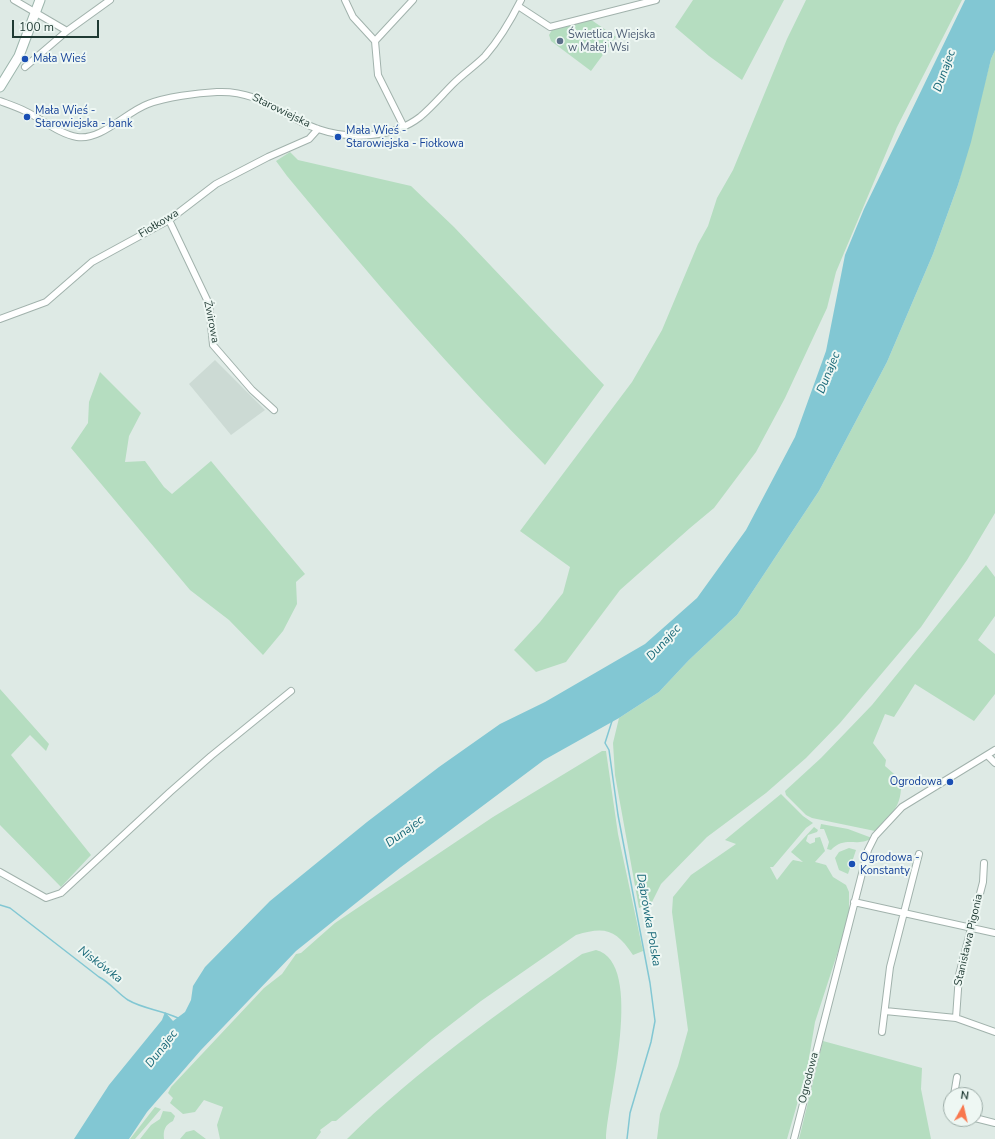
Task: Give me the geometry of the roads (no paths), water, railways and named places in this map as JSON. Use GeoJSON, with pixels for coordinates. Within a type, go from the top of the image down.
{"type":"FeatureCollection","features":[{"type":"Feature","properties":{"kind":"street"},"geometry":{"type":"LineString","coordinates":[[14,0],[67,31]]}},
{"type":"Feature","properties":{"kind":"street"},"geometry":{"type":"LineString","coordinates":[[0,87],[19,56],[40,0]]}},
{"type":"Feature","properties":{"kind":"street"},"geometry":{"type":"LineString","coordinates":[[25,67],[67,31],[110,0]]}},
{"type":"Feature","properties":{"kind":"street"},"geometry":{"type":"LineString","coordinates":[[345,0],[353,17],[375,41],[378,75],[404,127]]}},
{"type":"Feature","properties":{"kind":"street"},"geometry":{"type":"LineString","coordinates":[[375,41],[413,0]]}},
{"type":"Feature","properties":{"kind":"street"},"geometry":{"type":"LineString","coordinates":[[520,3],[550,27],[656,0]]}},
{"type":"Feature","properties":{"kind":"street","name":"Starowiejska"},"geometry":{"type":"LineString","coordinates":[[0,101],[24,111],[66,133],[81,137],[99,133],[148,104],[159,100],[223,92],[239,93],[257,97],[297,120],[318,129],[361,135],[384,133],[404,127],[420,117],[452,85],[484,57],[497,41],[520,3]]}},
{"type":"Feature","properties":{"kind":"street","name":"Fiołkowa"},"geometry":{"type":"LineString","coordinates":[[0,319],[46,302],[92,262],[169,220],[216,184],[268,157],[309,139],[318,129]]}},
{"type":"Feature","properties":{"kind":"street","name":"Żwirowa"},"geometry":{"type":"LineString","coordinates":[[169,220],[209,304],[213,345],[252,390],[274,410]]}},
{"type":"Feature","properties":{"kind":"street"},"geometry":{"type":"LineString","coordinates":[[0,872],[46,898],[61,893],[205,761],[291,691]]}},
{"type":"Feature","properties":{"kind":"street","name":"Ogrodowa"},"geometry":{"type":"LineString","coordinates":[[794,1139],[868,850],[876,836],[889,819],[902,807],[988,756],[995,750]]}},
{"type":"Feature","properties":{"kind":"street"},"geometry":{"type":"LineString","coordinates":[[988,756],[995,763]]}},
{"type":"Feature","properties":{"kind":"street"},"geometry":{"type":"LineString","coordinates":[[882,1032],[890,967],[919,854]]}},
{"type":"Feature","properties":{"kind":"street","name":"Stanisława Pigonia"},"geometry":{"type":"LineString","coordinates":[[956,1018],[959,975],[983,882],[984,862]]}},
{"type":"Feature","properties":{"kind":"street"},"geometry":{"type":"LineString","coordinates":[[854,902],[995,933]]}},
{"type":"Feature","properties":{"kind":"street"},"geometry":{"type":"LineString","coordinates":[[885,1011],[956,1018],[995,1032]]}},
{"type":"Feature","properties":{"kind":"street"},"geometry":{"type":"LineString","coordinates":[[955,1087],[957,1077]]}},
{"type":"Feature","properties":{"kind":"street"},"geometry":{"type":"LineString","coordinates":[[983,1120],[995,1123]]}},
{"type":"Feature","properties":{"kind":"water","name":"Dunajec"},"geometry":{"type":"Polygon","coordinates":[[[965,0],[995,0],[995,50],[991,59],[971,142],[958,185],[933,254],[887,362],[819,491],[737,615],[689,660],[659,692],[619,718],[544,760],[401,867],[296,951],[201,1050],[147,1112],[129,1139],[74,1139],[109,1085],[162,1020],[165,1012],[173,1021],[185,1012],[191,1000],[193,986],[205,967],[270,901],[367,822],[439,767],[500,724],[545,702],[645,644],[697,598],[746,530],[795,437],[826,351],[845,255],[864,209],[965,0]]]}},
{"type":"Feature","properties":{"kind":"waterway","name":"Dąbrówka Polska"},"geometry":{"type":"LineString","coordinates":[[612,721],[605,743],[609,750],[618,815],[650,983],[655,1021],[651,1042],[630,1113],[627,1139]]}},
{"type":"Feature","properties":{"kind":"waterway","name":"Niskówka"},"geometry":{"type":"LineString","coordinates":[[0,905],[10,908],[107,982],[128,1000],[178,1018]]}},
{"type":"Feature","properties":{"kind":"place","name":"Świetlica Wiejska w Małej Wsi"},"geometry":{"type":"Point","coordinates":[560,41]}},
{"type":"Feature","properties":{"kind":"place","name":"Mała Wieś"},"geometry":{"type":"Point","coordinates":[25,59]}},
{"type":"Feature","properties":{"kind":"place","name":"Mała Wieś - Starowiejska - bank"},"geometry":{"type":"Point","coordinates":[27,117]}},
{"type":"Feature","properties":{"kind":"place","name":"Mała Wieś - Starowiejska - Fiołkowa"},"geometry":{"type":"Point","coordinates":[338,137]}},
{"type":"Feature","properties":{"kind":"place","name":"Ogrodowa"},"geometry":{"type":"Point","coordinates":[950,782]}},
{"type":"Feature","properties":{"kind":"place","name":"Ogrodowa - Konstanty"},"geometry":{"type":"Point","coordinates":[852,864]}}]}
